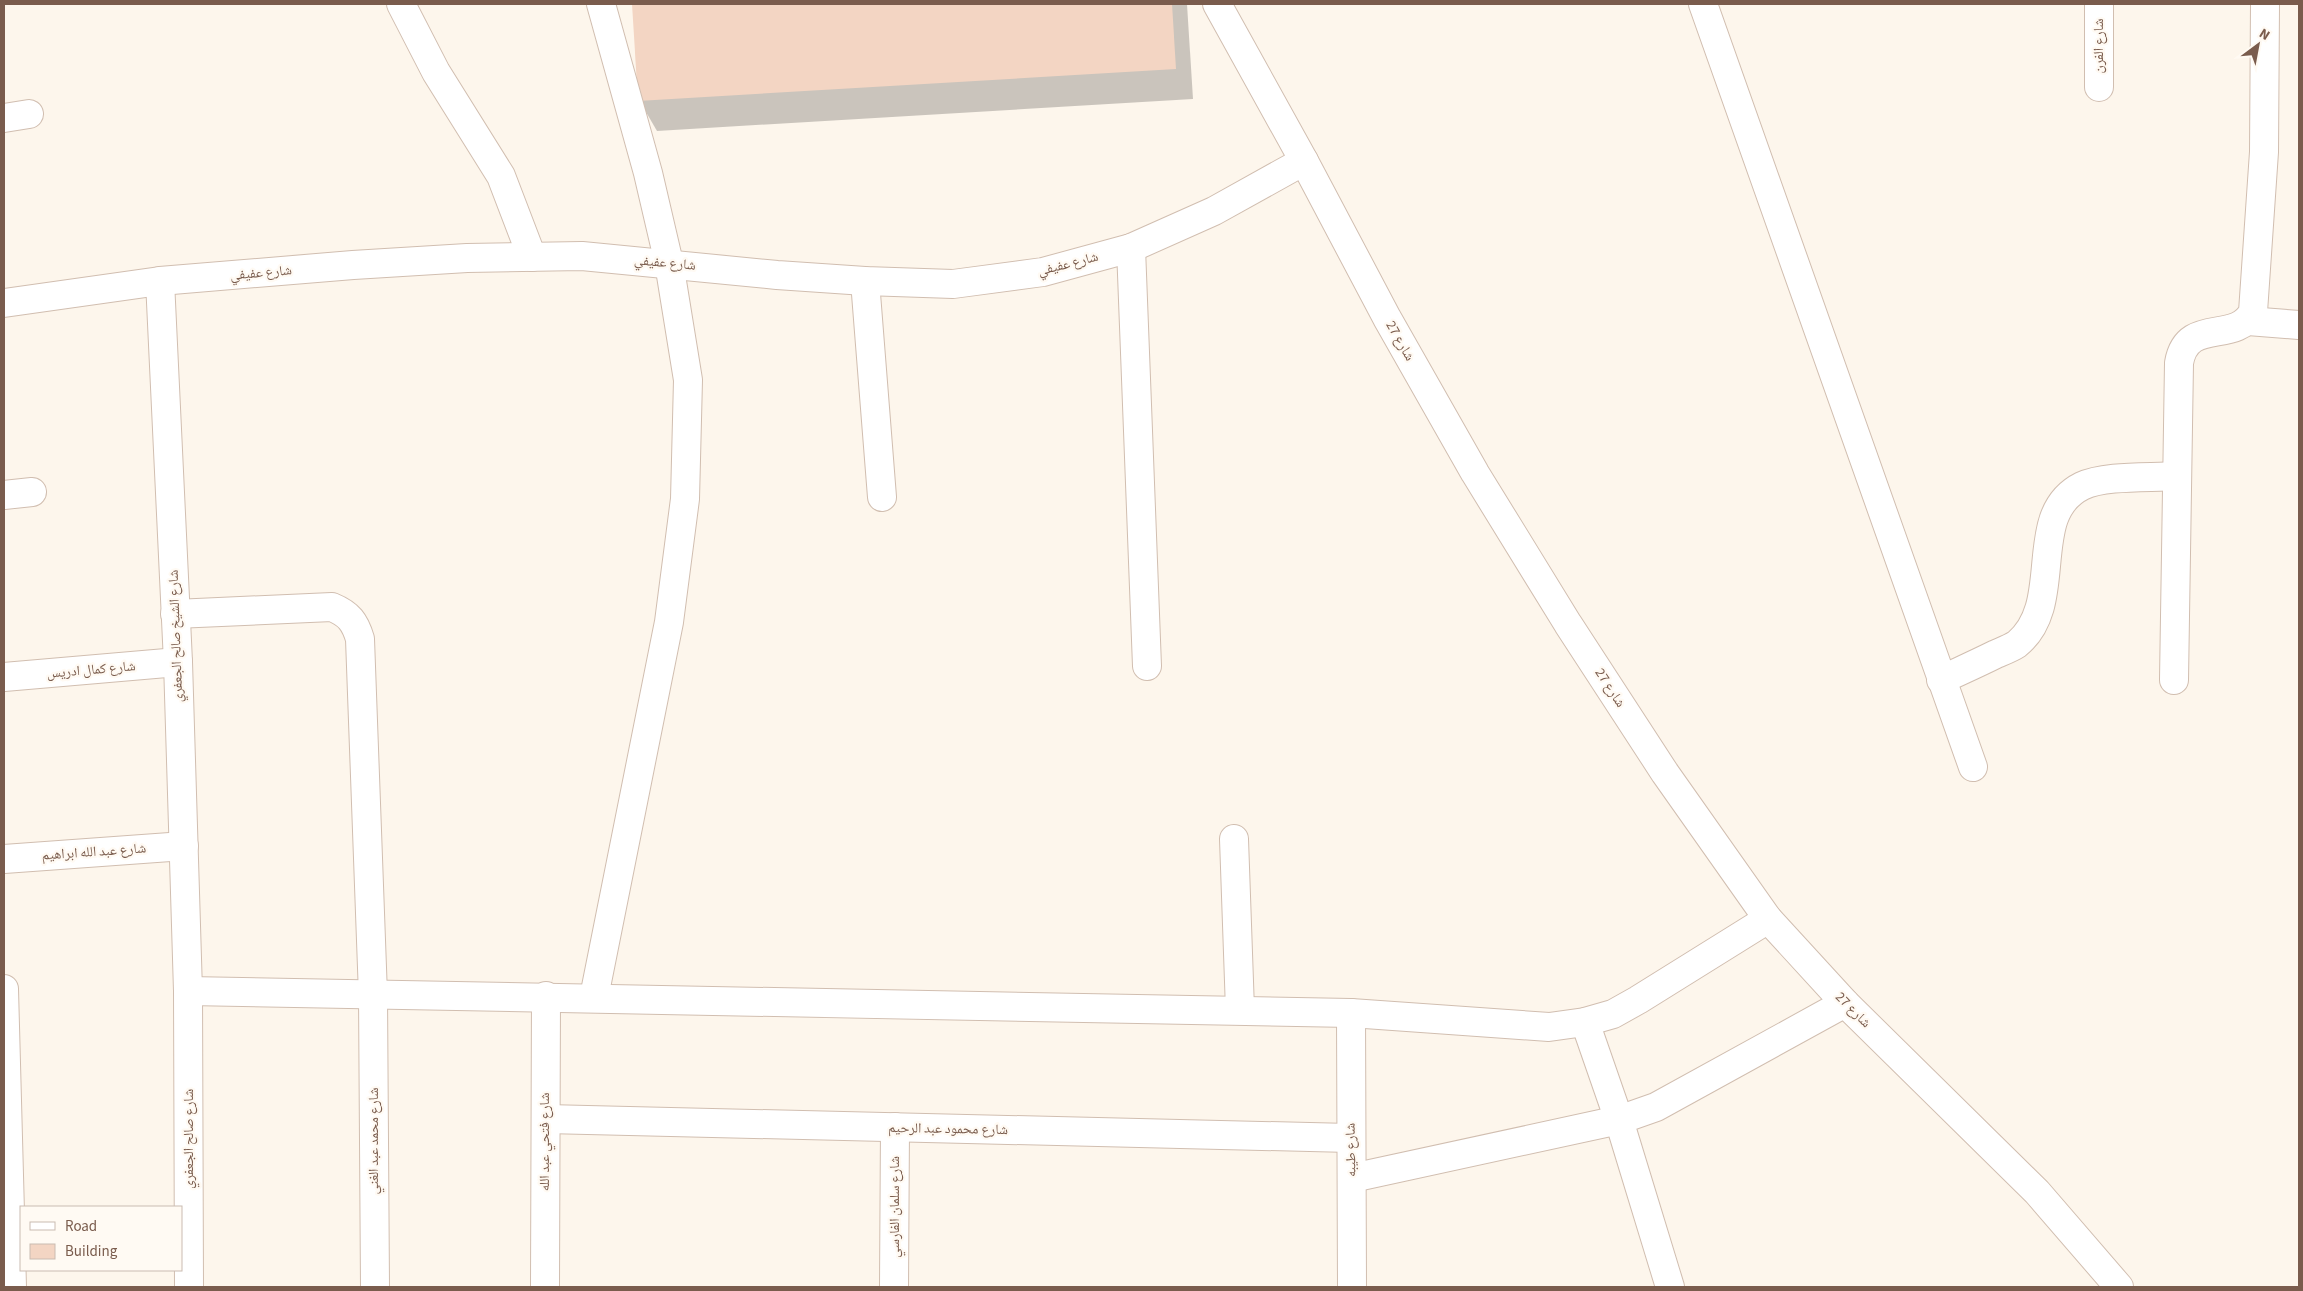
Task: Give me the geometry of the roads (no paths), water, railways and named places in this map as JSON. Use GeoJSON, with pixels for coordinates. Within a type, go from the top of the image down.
{"type":"FeatureCollection","features":[{"type":"Feature","properties":{"kind":"street"},"geometry":{"type":"LineString","coordinates":[[401,4],[436,72],[501,176],[532,257]]}},
{"type":"Feature","properties":{"kind":"street"},"geometry":{"type":"LineString","coordinates":[[594,997],[669,622],[685,500],[688,380],[669,263],[638,135],[601,4]]}},
{"type":"Feature","properties":{"kind":"street","name":"شارع 27"},"geometry":{"type":"LineString","coordinates":[[1217,4],[1304,161],[1387,318],[1480,481],[1568,624],[1665,773],[1768,919],[1845,1003],[2037,1192],[2119,1287]]}},
{"type":"Feature","properties":{"kind":"street"},"geometry":{"type":"LineString","coordinates":[[1703,4],[1973,767]]}},
{"type":"Feature","properties":{"kind":"street","name":"شارع الفرن"},"geometry":{"type":"LineString","coordinates":[[2099,4],[2099,87]]}},
{"type":"Feature","properties":{"kind":"street"},"geometry":{"type":"LineString","coordinates":[[2248,321],[2255,302],[2264,152],[2265,4]]}},
{"type":"Feature","properties":{"kind":"street","name":"شارع عفيفي"},"geometry":{"type":"LineString","coordinates":[[4,304],[160,281],[353,265],[532,257],[582,256],[777,275],[953,284],[1043,272],[1131,248],[1214,211],[1304,161]]}},
{"type":"Feature","properties":{"kind":"street"},"geometry":{"type":"LineString","coordinates":[[1131,248],[1147,666]]}},
{"type":"Feature","properties":{"kind":"street","name":"شارع الشيخ صالح الجعفري"},"geometry":{"type":"LineString","coordinates":[[160,281],[178,662],[188,991]]}},
{"type":"Feature","properties":{"kind":"street"},"geometry":{"type":"LineString","coordinates":[[865,281],[882,497]]}},
{"type":"Feature","properties":{"kind":"street"},"geometry":{"type":"LineString","coordinates":[[2174,680],[2176,476],[2181,351],[2187,341],[2196,336],[2240,326],[2248,321],[2299,325]]}},
{"type":"Feature","properties":{"kind":"street"},"geometry":{"type":"LineString","coordinates":[[1941,680],[2016,644],[2032,626],[2043,600],[2052,520],[2064,500],[2083,486],[2106,481],[2176,476]]}},
{"type":"Feature","properties":{"kind":"street"},"geometry":{"type":"LineString","coordinates":[[4,495],[32,492]]}},
{"type":"Feature","properties":{"kind":"street","name":"شارع محمد عبد الغني"},"geometry":{"type":"LineString","coordinates":[[175,614],[332,606],[346,613],[356,624],[360,639],[373,995],[375,1287]]}},
{"type":"Feature","properties":{"kind":"street","name":"شارع كمال ادريس"},"geometry":{"type":"LineString","coordinates":[[4,677],[178,662]]}},
{"type":"Feature","properties":{"kind":"street"},"geometry":{"type":"LineString","coordinates":[[1234,839],[1240,1010]]}},
{"type":"Feature","properties":{"kind":"street","name":"شارع عبد الله ابراهيم"},"geometry":{"type":"LineString","coordinates":[[4,859],[184,846]]}},
{"type":"Feature","properties":{"kind":"street"},"geometry":{"type":"LineString","coordinates":[[188,991],[1351,1012],[1549,1026],[1585,1022],[1613,1014],[1768,919]]}},
{"type":"Feature","properties":{"kind":"street"},"geometry":{"type":"LineString","coordinates":[[4,989],[12,1287]]}},
{"type":"Feature","properties":{"kind":"street","name":"شارع صالح الجعفري"},"geometry":{"type":"LineString","coordinates":[[188,991],[189,1287]]}},
{"type":"Feature","properties":{"kind":"street","name":"شارع فتحي عبد الله"},"geometry":{"type":"LineString","coordinates":[[545,1287],[546,996]]}},
{"type":"Feature","properties":{"kind":"street"},"geometry":{"type":"LineString","coordinates":[[1352,1178],[1619,1120],[1656,1107],[1845,1003]]}},
{"type":"Feature","properties":{"kind":"street","name":"شارع طيبه"},"geometry":{"type":"LineString","coordinates":[[1351,1012],[1352,1287]]}},
{"type":"Feature","properties":{"kind":"street"},"geometry":{"type":"LineString","coordinates":[[1585,1022],[1619,1120],[1670,1287]]}},
{"type":"Feature","properties":{"kind":"street","name":"شارع محمود عبد الرحيم"},"geometry":{"type":"LineString","coordinates":[[546,1119],[1350,1138]]}},
{"type":"Feature","properties":{"kind":"street","name":"شارع سلمان الفارسي"},"geometry":{"type":"LineString","coordinates":[[894,1287],[895,1128]]}}]}
